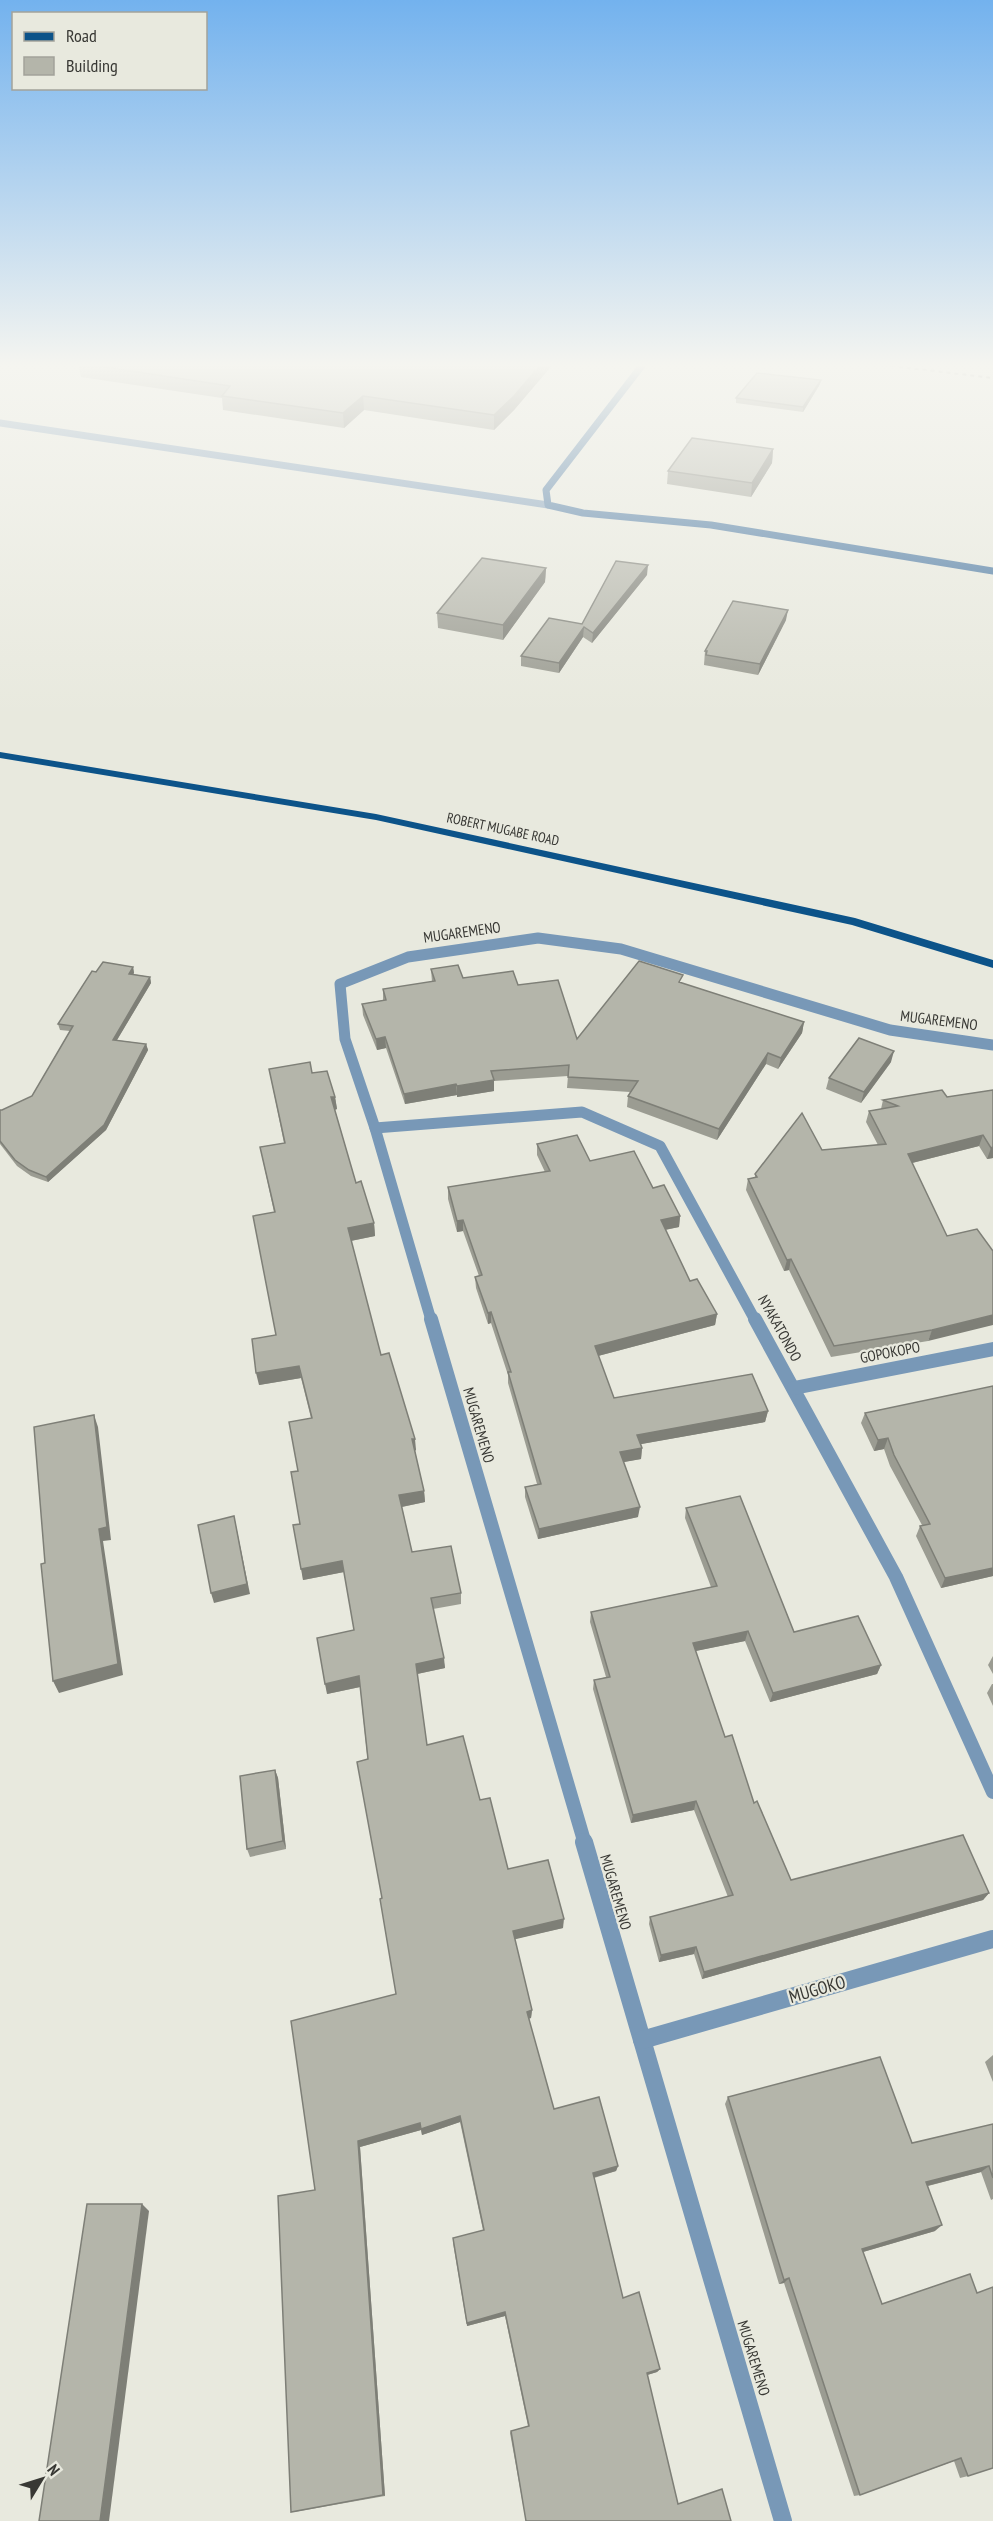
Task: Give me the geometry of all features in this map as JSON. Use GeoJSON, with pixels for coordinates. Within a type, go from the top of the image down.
{"type":"FeatureCollection","features":[{"type":"Feature","properties":{"kind":"main road","name":"ROBERT MUGABE ROAD"},"geometry":{"type":"LineString","coordinates":[[0,755],[387,820],[855,922],[993,964]]}},
{"type":"Feature","properties":{"kind":"street"},"geometry":{"type":"LineString","coordinates":[[385,481],[548,505],[583,513],[711,525],[993,570]]}},
{"type":"Feature","properties":{"kind":"street"},"geometry":{"type":"LineString","coordinates":[[548,505],[546,490],[553,481]]}},
{"type":"Feature","properties":{"kind":"street","name":"MUGAREMENO"},"geometry":{"type":"LineString","coordinates":[[783,2521],[375,1128],[345,1039],[340,984],[408,957],[537,938],[621,949],[890,1030],[993,1045]]}},
{"type":"Feature","properties":{"kind":"street","name":"NYAKATONDO"},"geometry":{"type":"LineString","coordinates":[[375,1128],[582,1112],[660,1146],[896,1577],[993,1792]]}},
{"type":"Feature","properties":{"kind":"street","name":"GOPOKOPO"},"geometry":{"type":"LineString","coordinates":[[794,1388],[993,1349]]}},
{"type":"Feature","properties":{"kind":"street","name":"MUGOKO"},"geometry":{"type":"LineString","coordinates":[[642,2040],[993,1939]]}},
{"type":"Feature","properties":{"kind":"building"},"geometry":{"type":"Polygon","coordinates":[[[482,558],[546,568],[503,625],[437,613],[482,558]]]}},
{"type":"Feature","properties":{"kind":"building"},"geometry":{"type":"Polygon","coordinates":[[[616,561],[648,565],[593,633],[584,627],[559,663],[521,656],[549,618],[582,624],[616,561]]]}},
{"type":"Feature","properties":{"kind":"building"},"geometry":{"type":"Polygon","coordinates":[[[733,601],[788,610],[760,664],[706,655],[707,651],[705,651],[733,601]]]}},
{"type":"Feature","properties":{"kind":"building"},"geometry":{"type":"Polygon","coordinates":[[[639,961],[683,975],[679,982],[804,1022],[781,1058],[768,1053],[719,1129],[628,1096],[638,1081],[568,1077],[569,1065],[491,1071],[494,1080],[457,1086],[456,1084],[404,1094],[385,1037],[376,1039],[362,1004],[386,1000],[383,989],[435,981],[431,969],[458,965],[463,978],[513,971],[518,985],[558,980],[577,1039],[639,961]]]}},
{"type":"Feature","properties":{"kind":"building"},"geometry":{"type":"Polygon","coordinates":[[[103,962],[133,967],[129,974],[150,977],[113,1040],[146,1044],[104,1125],[46,1177],[29,1170],[15,1160],[0,1141],[0,1110],[32,1096],[73,1026],[58,1024],[92,971],[96,972],[103,962]]]}},
{"type":"Feature","properties":{"kind":"building"},"geometry":{"type":"Polygon","coordinates":[[[859,1038],[894,1051],[864,1092],[829,1078],[859,1038]]]}},
{"type":"Feature","properties":{"kind":"building"},"geometry":{"type":"Polygon","coordinates":[[[310,1062],[312,1073],[327,1071],[335,1097],[331,1097],[356,1183],[361,1181],[374,1223],[348,1228],[381,1355],[389,1353],[415,1439],[412,1439],[424,1491],[399,1495],[412,1552],[451,1546],[461,1593],[431,1598],[444,1658],[416,1664],[427,1745],[463,1736],[480,1800],[490,1798],[508,1869],[548,1860],[564,1919],[513,1931],[532,2010],[527,2012],[554,2109],[599,2097],[618,2166],[593,2173],[623,2298],[639,2292],[660,2369],[647,2373],[678,2504],[722,2489],[731,2521],[526,2521],[511,2431],[529,2426],[505,2312],[467,2323],[453,2238],[484,2230],[460,2116],[421,2129],[420,2123],[358,2141],[383,2495],[291,2512],[278,2196],[315,2190],[291,2021],[396,1994],[380,1899],[382,1898],[357,1762],[368,1759],[359,1676],[325,1684],[317,1638],[354,1630],[342,1561],[301,1569],[293,1525],[300,1524],[291,1472],[298,1471],[289,1422],[312,1418],[299,1366],[256,1373],[252,1339],[276,1335],[253,1216],[275,1212],[260,1147],[285,1143],[269,1069],[310,1062]]]}},
{"type":"Feature","properties":{"kind":"building"},"geometry":{"type":"Polygon","coordinates":[[[942,1090],[947,1097],[993,1090],[993,1147],[991,1148],[983,1135],[908,1154],[947,1236],[977,1229],[993,1251],[993,1315],[932,1330],[834,1346],[791,1259],[787,1260],[748,1179],[757,1177],[755,1174],[802,1113],[822,1150],[886,1144],[869,1111],[898,1106],[883,1100],[942,1090]]]}},
{"type":"Feature","properties":{"kind":"building"},"geometry":{"type":"Polygon","coordinates":[[[577,1135],[590,1161],[634,1151],[653,1188],[664,1185],[680,1216],[661,1220],[690,1281],[697,1279],[717,1314],[595,1346],[614,1398],[752,1374],[768,1411],[637,1435],[642,1448],[620,1452],[640,1507],[539,1529],[525,1487],[541,1484],[508,1372],[511,1372],[491,1312],[488,1313],[475,1277],[482,1275],[463,1220],[457,1221],[448,1187],[550,1171],[537,1144],[577,1135]]]}},
{"type":"Feature","properties":{"kind":"building"},"geometry":{"type":"Polygon","coordinates":[[[993,1386],[993,1568],[945,1578],[920,1526],[930,1524],[894,1455],[888,1438],[878,1440],[865,1413],[993,1386]]]}},
{"type":"Feature","properties":{"kind":"building"},"geometry":{"type":"Polygon","coordinates":[[[94,1415],[107,1527],[99,1529],[118,1664],[53,1681],[41,1564],[45,1563],[34,1427],[94,1415]]]}},
{"type":"Feature","properties":{"kind":"building"},"geometry":{"type":"Polygon","coordinates":[[[740,1496],[794,1632],[858,1616],[881,1665],[773,1693],[748,1631],[693,1643],[725,1737],[732,1735],[754,1803],[757,1801],[791,1880],[963,1835],[989,1893],[704,1972],[696,1947],[661,1955],[650,1917],[733,1895],[696,1801],[633,1815],[594,1680],[610,1677],[591,1612],[717,1586],[686,1508],[740,1496]]]}},
{"type":"Feature","properties":{"kind":"building"},"geometry":{"type":"Polygon","coordinates":[[[234,1516],[247,1584],[211,1593],[198,1525],[234,1516]]]}},
{"type":"Feature","properties":{"kind":"building"},"geometry":{"type":"Polygon","coordinates":[[[275,1770],[283,1841],[247,1849],[240,1776],[275,1770]]]}},
{"type":"Feature","properties":{"kind":"building"},"geometry":{"type":"Polygon","coordinates":[[[880,2057],[912,2143],[993,2124],[993,2178],[989,2166],[926,2182],[942,2225],[862,2249],[882,2304],[970,2274],[977,2293],[993,2287],[993,2468],[968,2476],[961,2458],[860,2495],[789,2278],[784,2280],[728,2097],[880,2057]]]}},
{"type":"Feature","properties":{"kind":"building"},"geometry":{"type":"Polygon","coordinates":[[[87,2204],[142,2204],[100,2521],[39,2521],[87,2204]]]}}]}
